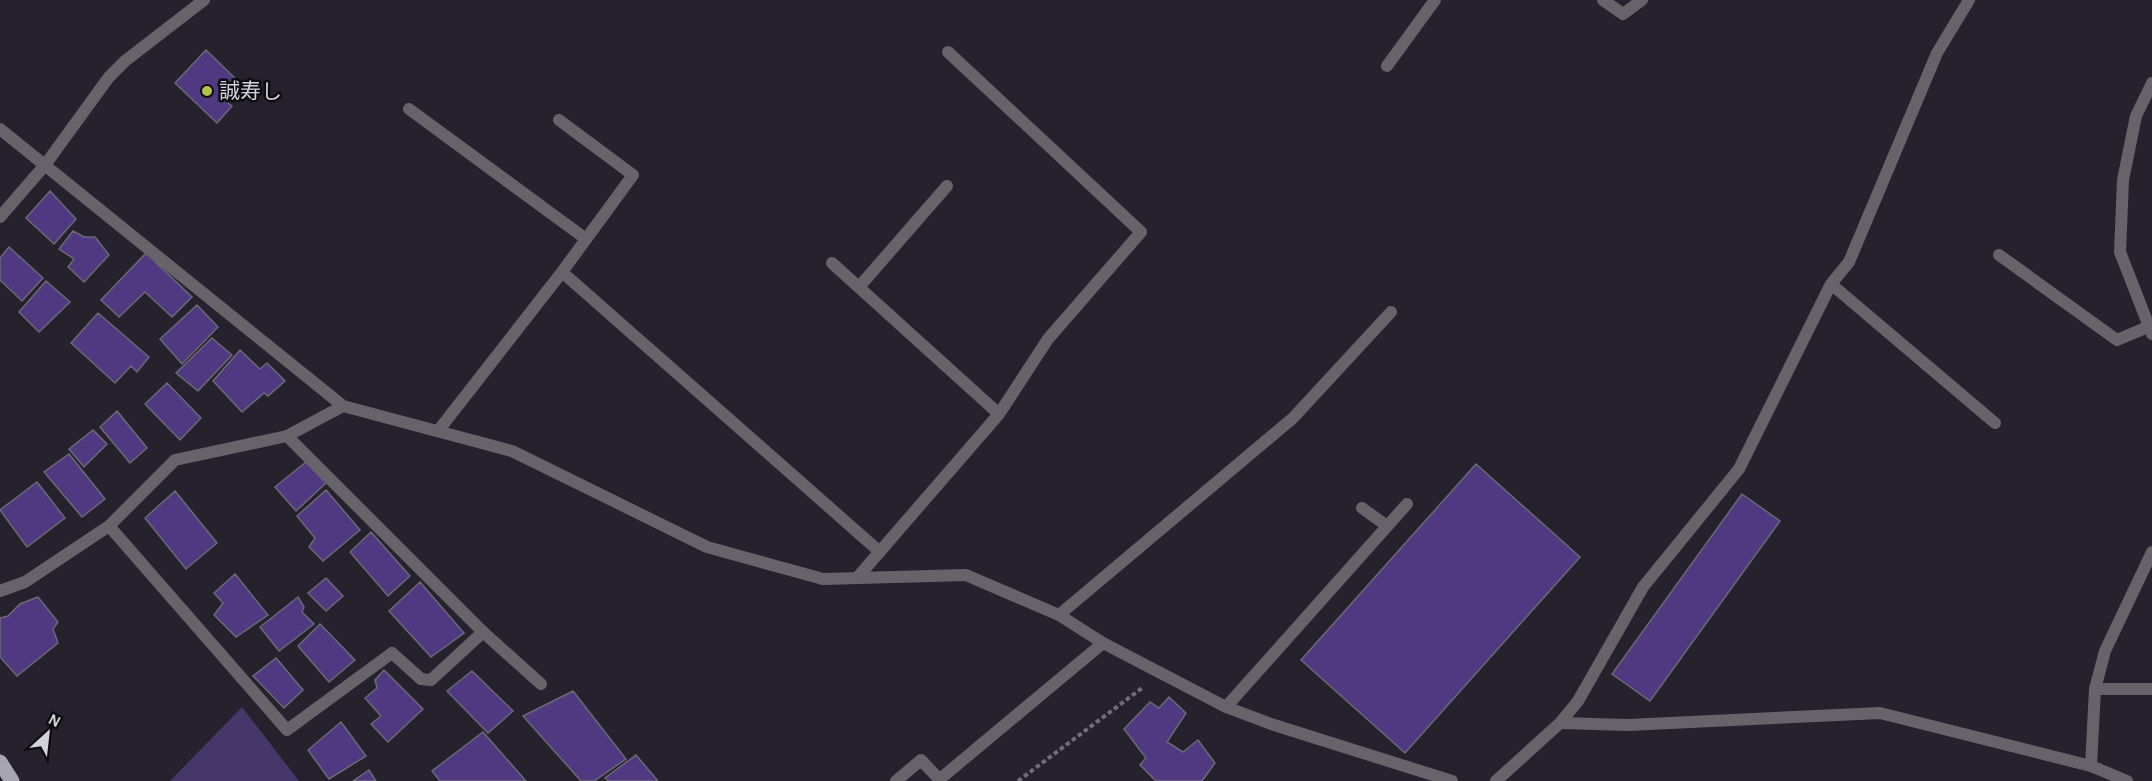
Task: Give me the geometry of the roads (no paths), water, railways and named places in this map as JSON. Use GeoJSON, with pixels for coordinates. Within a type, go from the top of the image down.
{"type":"FeatureCollection","features":[{"type":"Feature","properties":{"kind":"main road"},"geometry":{"type":"LineString","coordinates":[[0,762],[12,781]]}},
{"type":"Feature","properties":{"kind":"street"},"geometry":{"type":"LineString","coordinates":[[0,217],[45,165],[109,77],[124,61],[204,0]]}},
{"type":"Feature","properties":{"kind":"street"},"geometry":{"type":"LineString","coordinates":[[1387,66],[1435,0]]}},
{"type":"Feature","properties":{"kind":"street"},"geometry":{"type":"LineString","coordinates":[[1603,0],[1623,14],[1642,0]]}},
{"type":"Feature","properties":{"kind":"street"},"geometry":{"type":"LineString","coordinates":[[1496,781],[1560,723],[1578,701],[1643,587],[1739,469],[1831,284],[1849,262],[1937,53],[1969,0]]}},
{"type":"Feature","properties":{"kind":"street"},"geometry":{"type":"LineString","coordinates":[[857,578],[999,414],[1048,339],[1141,232],[948,52]]}},
{"type":"Feature","properties":{"kind":"street"},"geometry":{"type":"LineString","coordinates":[[1999,255],[2117,340],[2151,329],[2120,252],[2123,180],[2136,116],[2152,83]]}},
{"type":"Feature","properties":{"kind":"street"},"geometry":{"type":"LineString","coordinates":[[409,109],[586,239]]}},
{"type":"Feature","properties":{"kind":"street"},"geometry":{"type":"LineString","coordinates":[[438,431],[562,272],[633,175],[559,120]]}},
{"type":"Feature","properties":{"kind":"street"},"geometry":{"type":"LineString","coordinates":[[0,129],[343,406],[512,451],[707,547],[823,579],[966,575],[1059,615],[1103,643],[1226,706],[1271,724],[1452,781]]}},
{"type":"Feature","properties":{"kind":"street"},"geometry":{"type":"LineString","coordinates":[[859,287],[947,186]]}},
{"type":"Feature","properties":{"kind":"street"},"geometry":{"type":"LineString","coordinates":[[832,263],[999,414]]}},
{"type":"Feature","properties":{"kind":"street"},"geometry":{"type":"LineString","coordinates":[[562,272],[880,552]]}},
{"type":"Feature","properties":{"kind":"street"},"geometry":{"type":"LineString","coordinates":[[1831,284],[1995,423]]}},
{"type":"Feature","properties":{"kind":"street"},"geometry":{"type":"LineString","coordinates":[[1059,615],[1293,418],[1391,312]]}},
{"type":"Feature","properties":{"kind":"street"},"geometry":{"type":"LineString","coordinates":[[0,591],[25,582],[109,526],[175,460],[287,436],[343,406]]}},
{"type":"Feature","properties":{"kind":"street"},"geometry":{"type":"LineString","coordinates":[[287,436],[483,632],[541,684]]}},
{"type":"Feature","properties":{"kind":"street"},"geometry":{"type":"LineString","coordinates":[[1226,706],[1407,504]]}},
{"type":"Feature","properties":{"kind":"street"},"geometry":{"type":"LineString","coordinates":[[1362,508],[1387,526]]}},
{"type":"Feature","properties":{"kind":"street"},"geometry":{"type":"LineString","coordinates":[[109,526],[287,730],[392,653],[421,680],[431,680],[483,632]]}},
{"type":"Feature","properties":{"kind":"street"},"geometry":{"type":"LineString","coordinates":[[2091,766],[2095,689],[2105,651],[2152,552]]}},
{"type":"Feature","properties":{"kind":"street"},"geometry":{"type":"LineString","coordinates":[[897,781],[921,760],[940,780],[1103,643]]}},
{"type":"Feature","properties":{"kind":"street"},"geometry":{"type":"LineString","coordinates":[[2095,689],[2152,689]]}},
{"type":"Feature","properties":{"kind":"street"},"geometry":{"type":"LineString","coordinates":[[1560,723],[1628,725],[1880,713],[2091,766],[2127,781]]}},
{"type":"Feature","properties":{"kind":"place","name":"誠寿し"},"geometry":{"type":"Point","coordinates":[207,91]}}]}
